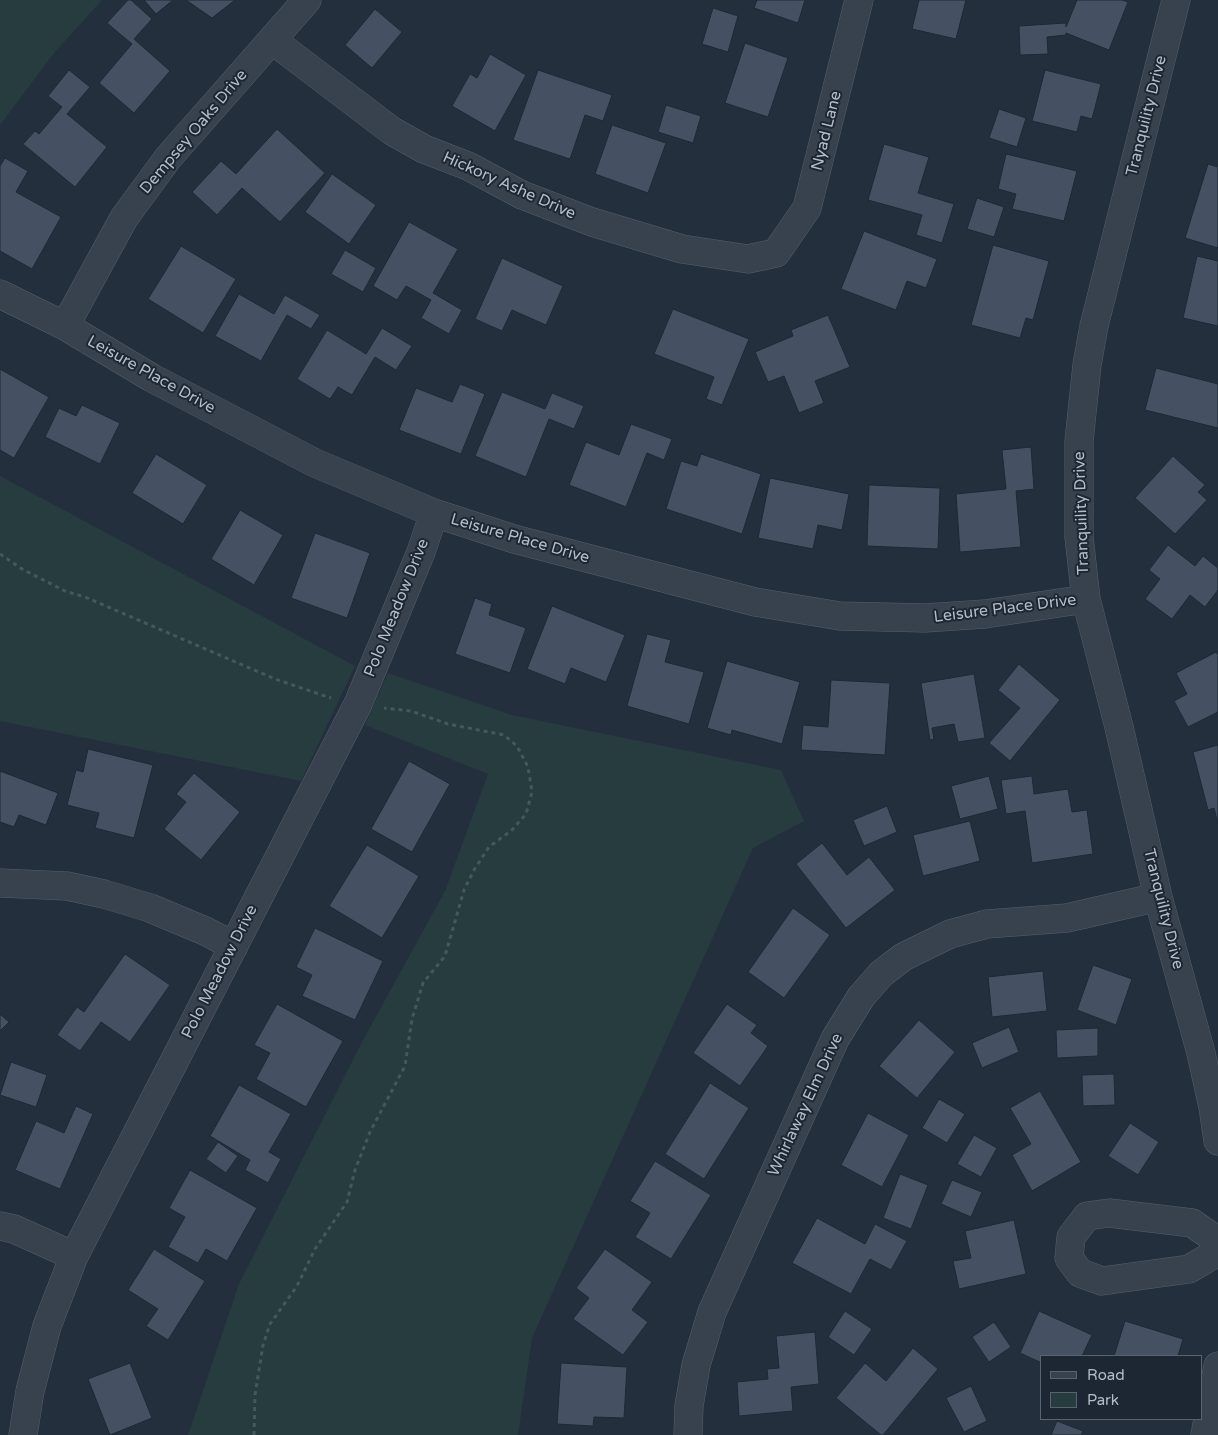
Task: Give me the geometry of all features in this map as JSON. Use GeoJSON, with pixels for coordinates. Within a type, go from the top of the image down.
{"type":"FeatureCollection","features":[{"type":"Feature","properties":{"kind":"street","name":"Dempsey Oaks Drive"},"geometry":{"type":"LineString","coordinates":[[66,326],[106,248],[129,210],[168,158],[307,0]]}},
{"type":"Feature","properties":{"kind":"street","name":"Nyad Lane"},"geometry":{"type":"LineString","coordinates":[[776,253],[807,208],[859,0]]}},
{"type":"Feature","properties":{"kind":"street","name":"Tranquility Drive"},"geometry":{"type":"LineString","coordinates":[[1176,0],[1094,326],[1087,365],[1079,441],[1079,537],[1086,599],[1119,726],[1158,897],[1201,1053],[1213,1107],[1218,1141]]}},
{"type":"Feature","properties":{"kind":"street","name":"Hickory Ashe Drive"},"geometry":{"type":"LineString","coordinates":[[272,40],[392,131],[424,149],[468,166],[522,195],[592,222],[682,249],[748,259],[776,253]]}},
{"type":"Feature","properties":{"kind":"street","name":"Leisure Place Drive"},"geometry":{"type":"LineString","coordinates":[[0,294],[66,326],[152,378],[316,463],[434,513],[514,539],[755,602],[840,616],[925,618],[985,614],[1086,599]]}},
{"type":"Feature","properties":{"kind":"street","name":"Polo Meadow Drive"},"geometry":{"type":"LineString","coordinates":[[23,1435],[30,1390],[46,1326],[74,1256],[358,704],[421,552],[434,513]]}},
{"type":"Feature","properties":{"kind":"street"},"geometry":{"type":"LineString","coordinates":[[0,883],[67,886],[104,894],[150,908],[205,931],[234,946]]}},
{"type":"Feature","properties":{"kind":"street","name":"Whirlaway Elm Drive"},"geometry":{"type":"LineString","coordinates":[[688,1435],[689,1406],[696,1364],[712,1312],[835,1039],[861,997],[881,974],[903,957],[950,934],[987,924],[1067,918],[1158,897]]}},
{"type":"Feature","properties":{"kind":"street"},"geometry":{"type":"LineString","coordinates":[[1218,1242],[1192,1223],[1109,1213],[1087,1216],[1071,1237],[1069,1258],[1080,1273],[1102,1281],[1189,1269],[1218,1252]]}},
{"type":"Feature","properties":{"kind":"street"},"geometry":{"type":"LineString","coordinates":[[0,1226],[14,1229],[74,1256]]}},
{"type":"Feature","properties":{"kind":"street"},"geometry":{"type":"LineString","coordinates":[[1205,1435],[1218,1366]]}},
{"type":"Feature","properties":{"kind":"path"},"geometry":{"type":"LineString","coordinates":[[0,554],[22,570],[65,591],[85,597],[275,679],[336,700],[411,711],[448,724],[504,735],[517,746],[528,767],[532,792],[526,814],[512,830],[488,847],[464,890],[445,956],[423,983],[412,1019],[405,1066],[370,1132],[355,1170],[347,1202],[315,1249],[297,1286],[270,1324],[263,1346],[255,1395],[254,1435]]}},
{"type":"Feature","properties":{"kind":"green space"},"geometry":{"type":"Polygon","coordinates":[[[0,0],[102,0],[54,53],[0,125],[0,0]]]}},
{"type":"Feature","properties":{"kind":"green space"},"geometry":{"type":"Polygon","coordinates":[[[0,476],[355,666],[301,781],[0,721],[0,476]]]}},
{"type":"Feature","properties":{"kind":"green space"},"geometry":{"type":"Polygon","coordinates":[[[388,673],[512,715],[781,770],[804,821],[753,848],[532,1338],[518,1435],[188,1435],[239,1284],[362,1042],[445,891],[488,774],[365,725],[388,673]]]}},
{"type":"Feature","properties":{"kind":"building"},"geometry":{"type":"Polygon","coordinates":[[[128,0],[131,0],[152,19],[134,39],[170,71],[134,113],[99,83],[132,44],[107,23],[128,0]]]}},
{"type":"Feature","properties":{"kind":"building"},"geometry":{"type":"Polygon","coordinates":[[[144,0],[173,0],[156,14],[144,0]]]}},
{"type":"Feature","properties":{"kind":"building"},"geometry":{"type":"Polygon","coordinates":[[[186,0],[235,0],[212,18],[186,0]]]}},
{"type":"Feature","properties":{"kind":"building"},"geometry":{"type":"Polygon","coordinates":[[[757,0],[805,0],[798,23],[754,8],[757,0]]]}},
{"type":"Feature","properties":{"kind":"building"},"geometry":{"type":"Polygon","coordinates":[[[919,0],[966,0],[956,39],[912,29],[919,0]]]}},
{"type":"Feature","properties":{"kind":"building"},"geometry":{"type":"Polygon","coordinates":[[[1077,0],[1122,0],[1128,2],[1109,50],[1066,33],[1066,35],[1047,37],[1048,54],[1020,55],[1019,26],[1066,23],[1066,27],[1077,0]]]}},
{"type":"Feature","properties":{"kind":"building"},"geometry":{"type":"Polygon","coordinates":[[[713,8],[738,16],[728,52],[702,44],[713,8]]]}},
{"type":"Feature","properties":{"kind":"building"},"geometry":{"type":"Polygon","coordinates":[[[375,9],[402,32],[372,68],[345,45],[375,9]]]}},
{"type":"Feature","properties":{"kind":"building"},"geometry":{"type":"Polygon","coordinates":[[[745,43],[788,58],[768,117],[725,103],[745,43]]]}},
{"type":"Feature","properties":{"kind":"building"},"geometry":{"type":"Polygon","coordinates":[[[490,54],[526,75],[495,131],[452,106],[470,74],[477,78],[490,54]]]}},
{"type":"Feature","properties":{"kind":"building"},"geometry":{"type":"Polygon","coordinates":[[[69,70],[90,87],[67,114],[107,147],[75,187],[23,144],[35,131],[39,134],[62,107],[48,96],[69,70]]]}},
{"type":"Feature","properties":{"kind":"building"},"geometry":{"type":"Polygon","coordinates":[[[538,70],[612,95],[603,121],[585,115],[570,159],[513,140],[538,70]]]}},
{"type":"Feature","properties":{"kind":"building"},"geometry":{"type":"Polygon","coordinates":[[[1045,70],[1101,84],[1092,119],[1081,116],[1077,132],[1032,121],[1045,70]]]}},
{"type":"Feature","properties":{"kind":"building"},"geometry":{"type":"Polygon","coordinates":[[[666,105],[701,116],[693,143],[658,132],[666,105]]]}},
{"type":"Feature","properties":{"kind":"building"},"geometry":{"type":"Polygon","coordinates":[[[999,109],[1026,118],[1017,147],[989,138],[999,109]]]}},
{"type":"Feature","properties":{"kind":"building"},"geometry":{"type":"Polygon","coordinates":[[[612,125],[666,143],[648,193],[595,174],[612,125]]]}},
{"type":"Feature","properties":{"kind":"building"},"geometry":{"type":"Polygon","coordinates":[[[277,129],[325,173],[280,222],[242,188],[217,215],[192,192],[221,161],[236,174],[277,129]]]}},
{"type":"Feature","properties":{"kind":"building"},"geometry":{"type":"Polygon","coordinates":[[[884,144],[929,157],[918,193],[954,204],[942,243],[916,235],[922,215],[868,200],[884,144]]]}},
{"type":"Feature","properties":{"kind":"building"},"geometry":{"type":"Polygon","coordinates":[[[1006,154],[1077,171],[1064,221],[1012,209],[1016,194],[998,189],[1006,154]]]}},
{"type":"Feature","properties":{"kind":"building"},"geometry":{"type":"Polygon","coordinates":[[[5,158],[28,171],[16,192],[61,217],[32,269],[0,251],[0,166],[5,158]]]}},
{"type":"Feature","properties":{"kind":"building"},"geometry":{"type":"Polygon","coordinates":[[[1208,164],[1218,167],[1218,248],[1185,238],[1208,164]]]}},
{"type":"Feature","properties":{"kind":"building"},"geometry":{"type":"Polygon","coordinates":[[[332,174],[376,205],[349,244],[305,212],[332,174]]]}},
{"type":"Feature","properties":{"kind":"building"},"geometry":{"type":"Polygon","coordinates":[[[977,198],[1004,207],[994,237],[967,229],[977,198]]]}},
{"type":"Feature","properties":{"kind":"building"},"geometry":{"type":"Polygon","coordinates":[[[409,222],[458,249],[433,293],[462,310],[449,334],[421,318],[431,300],[406,286],[397,300],[373,286],[409,222]]]}},
{"type":"Feature","properties":{"kind":"building"},"geometry":{"type":"Polygon","coordinates":[[[864,231],[937,259],[926,288],[907,281],[896,310],[841,289],[864,231]]]}},
{"type":"Feature","properties":{"kind":"building"},"geometry":{"type":"Polygon","coordinates":[[[993,245],[1049,261],[1033,320],[1026,318],[1020,338],[971,325],[993,245]]]}},
{"type":"Feature","properties":{"kind":"building"},"geometry":{"type":"Polygon","coordinates":[[[181,246],[236,279],[203,333],[148,299],[181,246]]]}},
{"type":"Feature","properties":{"kind":"building"},"geometry":{"type":"Polygon","coordinates":[[[345,250],[376,268],[363,292],[331,274],[345,250]]]}},
{"type":"Feature","properties":{"kind":"building"},"geometry":{"type":"Polygon","coordinates":[[[1197,256],[1218,261],[1218,326],[1183,318],[1197,256]]]}},
{"type":"Feature","properties":{"kind":"building"},"geometry":{"type":"Polygon","coordinates":[[[502,258],[563,286],[546,325],[512,310],[502,331],[475,319],[502,258]]]}},
{"type":"Feature","properties":{"kind":"building"},"geometry":{"type":"Polygon","coordinates":[[[239,294],[274,314],[285,295],[320,315],[311,329],[287,315],[261,361],[215,336],[239,294]]]}},
{"type":"Feature","properties":{"kind":"building"},"geometry":{"type":"Polygon","coordinates":[[[673,309],[749,339],[722,405],[706,399],[714,377],[654,354],[673,309]]]}},
{"type":"Feature","properties":{"kind":"building"},"geometry":{"type":"Polygon","coordinates":[[[828,315],[850,367],[815,381],[824,403],[799,413],[784,376],[768,382],[755,352],[793,336],[791,330],[828,315]]]}},
{"type":"Feature","properties":{"kind":"building"},"geometry":{"type":"Polygon","coordinates":[[[382,328],[412,346],[396,370],[375,357],[352,395],[338,387],[330,399],[297,379],[327,330],[366,354],[382,328]]]}},
{"type":"Feature","properties":{"kind":"building"},"geometry":{"type":"Polygon","coordinates":[[[1156,368],[1218,384],[1218,428],[1145,410],[1156,368]]]}},
{"type":"Feature","properties":{"kind":"building"},"geometry":{"type":"Polygon","coordinates":[[[0,369],[49,397],[14,458],[0,450],[0,369]]]}},
{"type":"Feature","properties":{"kind":"building"},"geometry":{"type":"Polygon","coordinates":[[[460,384],[485,394],[461,454],[399,430],[416,388],[452,402],[460,384]]]}},
{"type":"Feature","properties":{"kind":"building"},"geometry":{"type":"Polygon","coordinates":[[[502,392],[545,409],[552,393],[584,406],[574,429],[549,419],[526,477],[475,456],[502,392]]]}},
{"type":"Feature","properties":{"kind":"building"},"geometry":{"type":"Polygon","coordinates":[[[82,405],[120,423],[100,464],[45,437],[59,408],[76,416],[82,405]]]}},
{"type":"Feature","properties":{"kind":"building"},"geometry":{"type":"Polygon","coordinates":[[[631,424],[672,439],[664,460],[647,453],[626,507],[569,485],[586,442],[619,455],[631,424]]]}},
{"type":"Feature","properties":{"kind":"building"},"geometry":{"type":"Polygon","coordinates":[[[1031,447],[1034,489],[1016,491],[1021,547],[960,552],[956,494],[1006,489],[1002,450],[1031,447]]]}},
{"type":"Feature","properties":{"kind":"building"},"geometry":{"type":"Polygon","coordinates":[[[156,454],[207,485],[183,524],[132,493],[156,454]]]}},
{"type":"Feature","properties":{"kind":"building"},"geometry":{"type":"Polygon","coordinates":[[[701,454],[761,474],[742,534],[666,509],[681,461],[697,466],[701,454]]]}},
{"type":"Feature","properties":{"kind":"building"},"geometry":{"type":"Polygon","coordinates":[[[1173,456],[1205,485],[1198,492],[1207,500],[1175,534],[1135,498],[1173,456]]]}},
{"type":"Feature","properties":{"kind":"building"},"geometry":{"type":"Polygon","coordinates":[[[770,478],[849,494],[842,530],[818,525],[813,549],[758,538],[770,478]]]}},
{"type":"Feature","properties":{"kind":"building"},"geometry":{"type":"Polygon","coordinates":[[[869,485],[940,488],[938,549],[867,546],[869,485]]]}},
{"type":"Feature","properties":{"kind":"building"},"geometry":{"type":"Polygon","coordinates":[[[240,510],[283,535],[254,585],[211,559],[240,510]]]}},
{"type":"Feature","properties":{"kind":"building"},"geometry":{"type":"Polygon","coordinates":[[[315,533],[370,553],[347,618],[291,598],[315,533]]]}},
{"type":"Feature","properties":{"kind":"building"},"geometry":{"type":"Polygon","coordinates":[[[1168,545],[1195,566],[1203,556],[1218,568],[1218,590],[1205,607],[1190,595],[1172,619],[1145,599],[1160,579],[1149,570],[1168,545]]]}},
{"type":"Feature","properties":{"kind":"building"},"geometry":{"type":"Polygon","coordinates":[[[475,598],[492,604],[489,615],[526,628],[510,673],[455,654],[475,598]]]}},
{"type":"Feature","properties":{"kind":"building"},"geometry":{"type":"Polygon","coordinates":[[[552,606],[625,635],[606,682],[571,668],[565,684],[527,669],[552,606]]]}},
{"type":"Feature","properties":{"kind":"building"},"geometry":{"type":"Polygon","coordinates":[[[647,634],[671,640],[665,662],[704,672],[689,724],[627,706],[647,634]]]}},
{"type":"Feature","properties":{"kind":"building"},"geometry":{"type":"Polygon","coordinates":[[[1216,652],[1218,655],[1218,712],[1188,727],[1174,701],[1187,694],[1176,673],[1216,652]]]}},
{"type":"Feature","properties":{"kind":"building"},"geometry":{"type":"Polygon","coordinates":[[[727,661],[800,682],[782,744],[732,730],[731,735],[707,728],[727,661]]]}},
{"type":"Feature","properties":{"kind":"building"},"geometry":{"type":"Polygon","coordinates":[[[1019,664],[1060,700],[1010,761],[989,743],[1020,708],[998,690],[1019,664]]]}},
{"type":"Feature","properties":{"kind":"building"},"geometry":{"type":"Polygon","coordinates":[[[974,674],[985,738],[958,742],[954,724],[932,728],[934,739],[930,740],[921,683],[974,674]]]}},
{"type":"Feature","properties":{"kind":"building"},"geometry":{"type":"Polygon","coordinates":[[[831,680],[890,683],[885,755],[801,750],[803,725],[828,727],[831,680]]]}},
{"type":"Feature","properties":{"kind":"building"},"geometry":{"type":"Polygon","coordinates":[[[1218,745],[1218,824],[1214,808],[1208,810],[1193,752],[1218,745]]]}},
{"type":"Feature","properties":{"kind":"building"},"geometry":{"type":"Polygon","coordinates":[[[88,749],[153,765],[134,838],[95,828],[99,813],[67,805],[76,770],[83,772],[88,749]]]}},
{"type":"Feature","properties":{"kind":"building"},"geometry":{"type":"Polygon","coordinates":[[[409,761],[450,784],[412,852],[371,829],[409,761]]]}},
{"type":"Feature","properties":{"kind":"building"},"geometry":{"type":"Polygon","coordinates":[[[0,771],[58,793],[46,825],[19,815],[14,827],[0,822],[0,771]]]}},
{"type":"Feature","properties":{"kind":"building"},"geometry":{"type":"Polygon","coordinates":[[[194,773],[240,812],[201,860],[164,829],[186,802],[176,794],[194,773]]]}},
{"type":"Feature","properties":{"kind":"building"},"geometry":{"type":"Polygon","coordinates":[[[989,776],[998,809],[960,819],[951,786],[989,776]]]}},
{"type":"Feature","properties":{"kind":"building"},"geometry":{"type":"Polygon","coordinates":[[[1032,776],[1034,794],[1068,789],[1072,812],[1087,810],[1093,854],[1032,863],[1025,811],[1006,814],[1001,780],[1032,776]]]}},
{"type":"Feature","properties":{"kind":"building"},"geometry":{"type":"Polygon","coordinates":[[[887,806],[897,832],[864,846],[853,820],[887,806]]]}},
{"type":"Feature","properties":{"kind":"building"},"geometry":{"type":"Polygon","coordinates":[[[970,821],[980,861],[923,876],[913,835],[970,821]]]}},
{"type":"Feature","properties":{"kind":"building"},"geometry":{"type":"Polygon","coordinates":[[[822,843],[847,875],[869,857],[895,890],[846,928],[796,864],[822,843]]]}},
{"type":"Feature","properties":{"kind":"building"},"geometry":{"type":"Polygon","coordinates":[[[367,845],[419,876],[382,938],[329,906],[367,845]]]}},
{"type":"Feature","properties":{"kind":"building"},"geometry":{"type":"Polygon","coordinates":[[[793,908],[830,935],[784,998],[748,972],[793,908]]]}},
{"type":"Feature","properties":{"kind":"building"},"geometry":{"type":"Polygon","coordinates":[[[315,928],[383,961],[355,1020],[302,996],[312,975],[296,967],[315,928]]]}},
{"type":"Feature","properties":{"kind":"building"},"geometry":{"type":"Polygon","coordinates":[[[125,954],[170,985],[130,1042],[101,1022],[80,1051],[57,1035],[77,1007],[84,1012],[125,954]]]}},
{"type":"Feature","properties":{"kind":"building"},"geometry":{"type":"Polygon","coordinates":[[[1093,965],[1132,979],[1116,1025],[1077,1010],[1093,965]]]}},
{"type":"Feature","properties":{"kind":"building"},"geometry":{"type":"Polygon","coordinates":[[[1043,971],[1047,1011],[992,1017],[988,977],[1043,971]]]}},
{"type":"Feature","properties":{"kind":"building"},"geometry":{"type":"Polygon","coordinates":[[[277,1004],[343,1041],[306,1107],[256,1079],[270,1053],[254,1045],[277,1004]]]}},
{"type":"Feature","properties":{"kind":"building"},"geometry":{"type":"Polygon","coordinates":[[[727,1004],[757,1025],[751,1033],[768,1046],[740,1086],[693,1053],[727,1004]]]}},
{"type":"Feature","properties":{"kind":"building"},"geometry":{"type":"Polygon","coordinates":[[[0,1014],[9,1022],[0,1031],[0,1014]]]}},
{"type":"Feature","properties":{"kind":"building"},"geometry":{"type":"Polygon","coordinates":[[[919,1020],[955,1052],[917,1098],[879,1066],[919,1020]]]}},
{"type":"Feature","properties":{"kind":"building"},"geometry":{"type":"Polygon","coordinates":[[[1009,1027],[1019,1052],[982,1068],[972,1043],[1009,1027]]]}},
{"type":"Feature","properties":{"kind":"building"},"geometry":{"type":"Polygon","coordinates":[[[1098,1028],[1098,1056],[1057,1058],[1056,1030],[1098,1028]]]}},
{"type":"Feature","properties":{"kind":"building"},"geometry":{"type":"Polygon","coordinates":[[[11,1062],[47,1075],[36,1107],[0,1095],[11,1062]]]}},
{"type":"Feature","properties":{"kind":"building"},"geometry":{"type":"Polygon","coordinates":[[[1114,1074],[1115,1105],[1083,1106],[1082,1075],[1114,1074]]]}},
{"type":"Feature","properties":{"kind":"building"},"geometry":{"type":"Polygon","coordinates":[[[710,1083],[749,1108],[704,1179],[665,1154],[710,1083]]]}},
{"type":"Feature","properties":{"kind":"building"},"geometry":{"type":"Polygon","coordinates":[[[239,1085],[291,1114],[269,1152],[281,1159],[268,1183],[245,1170],[250,1160],[210,1136],[239,1085]]]}},
{"type":"Feature","properties":{"kind":"building"},"geometry":{"type":"Polygon","coordinates":[[[1040,1091],[1081,1162],[1032,1191],[1012,1155],[1031,1144],[1010,1108],[1040,1091]]]}},
{"type":"Feature","properties":{"kind":"building"},"geometry":{"type":"Polygon","coordinates":[[[939,1099],[965,1114],[947,1143],[922,1128],[939,1099]]]}},
{"type":"Feature","properties":{"kind":"building"},"geometry":{"type":"Polygon","coordinates":[[[76,1106],[93,1114],[60,1189],[15,1170],[36,1121],[64,1133],[76,1106]]]}},
{"type":"Feature","properties":{"kind":"building"},"geometry":{"type":"Polygon","coordinates":[[[868,1113],[909,1135],[882,1187],[841,1165],[868,1113]]]}},
{"type":"Feature","properties":{"kind":"building"},"geometry":{"type":"Polygon","coordinates":[[[1130,1123],[1159,1142],[1138,1175],[1108,1156],[1130,1123]]]}},
{"type":"Feature","properties":{"kind":"building"},"geometry":{"type":"Polygon","coordinates":[[[974,1135],[997,1148],[981,1177],[957,1164],[974,1135]]]}},
{"type":"Feature","properties":{"kind":"building"},"geometry":{"type":"Polygon","coordinates":[[[218,1142],[238,1156],[226,1173],[206,1159],[218,1142]]]}},
{"type":"Feature","properties":{"kind":"building"},"geometry":{"type":"Polygon","coordinates":[[[655,1161],[711,1195],[671,1259],[635,1237],[650,1213],[630,1201],[655,1161]]]}},
{"type":"Feature","properties":{"kind":"building"},"geometry":{"type":"Polygon","coordinates":[[[190,1170],[257,1208],[227,1261],[206,1249],[198,1263],[168,1247],[185,1217],[169,1208],[190,1170]]]}},
{"type":"Feature","properties":{"kind":"building"},"geometry":{"type":"Polygon","coordinates":[[[900,1174],[928,1185],[911,1229],[883,1218],[900,1174]]]}},
{"type":"Feature","properties":{"kind":"building"},"geometry":{"type":"Polygon","coordinates":[[[952,1180],[982,1192],[971,1217],[941,1204],[952,1180]]]}},
{"type":"Feature","properties":{"kind":"building"},"geometry":{"type":"Polygon","coordinates":[[[817,1218],[865,1244],[875,1224],[907,1241],[891,1270],[870,1259],[851,1294],[792,1263],[817,1218]]]}},
{"type":"Feature","properties":{"kind":"building"},"geometry":{"type":"Polygon","coordinates":[[[1014,1220],[1026,1274],[959,1289],[953,1261],[971,1258],[965,1231],[1014,1220]]]}},
{"type":"Feature","properties":{"kind":"building"},"geometry":{"type":"Polygon","coordinates":[[[154,1249],[205,1281],[168,1340],[146,1326],[158,1309],[128,1290],[154,1249]]]}},
{"type":"Feature","properties":{"kind":"building"},"geometry":{"type":"Polygon","coordinates":[[[605,1249],[652,1282],[632,1310],[648,1322],[623,1355],[573,1319],[589,1298],[576,1288],[605,1249]]]}},
{"type":"Feature","properties":{"kind":"building"},"geometry":{"type":"Polygon","coordinates":[[[845,1311],[872,1329],[854,1355],[828,1337],[845,1311]]]}},
{"type":"Feature","properties":{"kind":"building"},"geometry":{"type":"Polygon","coordinates":[[[1039,1311],[1092,1335],[1082,1355],[1040,1355],[1040,1362],[1020,1353],[1039,1311]]]}},
{"type":"Feature","properties":{"kind":"building"},"geometry":{"type":"Polygon","coordinates":[[[1125,1321],[1183,1339],[1178,1355],[1114,1355],[1125,1321]]]}},
{"type":"Feature","properties":{"kind":"building"},"geometry":{"type":"Polygon","coordinates":[[[994,1322],[1011,1347],[989,1362],[972,1337],[994,1322]]]}},
{"type":"Feature","properties":{"kind":"building"},"geometry":{"type":"Polygon","coordinates":[[[815,1332],[819,1384],[791,1387],[793,1411],[739,1416],[737,1382],[768,1379],[767,1369],[779,1368],[776,1336],[815,1332]]]}},
{"type":"Feature","properties":{"kind":"building"},"geometry":{"type":"Polygon","coordinates":[[[913,1348],[938,1369],[883,1435],[881,1435],[836,1398],[865,1363],[886,1381],[913,1348]]]}},
{"type":"Feature","properties":{"kind":"building"},"geometry":{"type":"Polygon","coordinates":[[[130,1363],[152,1418],[110,1435],[88,1379],[130,1363]]]}},
{"type":"Feature","properties":{"kind":"building"},"geometry":{"type":"Polygon","coordinates":[[[561,1363],[627,1367],[624,1418],[594,1417],[593,1426],[557,1424],[561,1363]]]}},
{"type":"Feature","properties":{"kind":"building"},"geometry":{"type":"Polygon","coordinates":[[[971,1386],[987,1421],[964,1432],[946,1398],[971,1386]]]}},
{"type":"Feature","properties":{"kind":"building"},"geometry":{"type":"Polygon","coordinates":[[[1057,1421],[1083,1431],[1081,1435],[1051,1435],[1057,1421]]]}}]}
